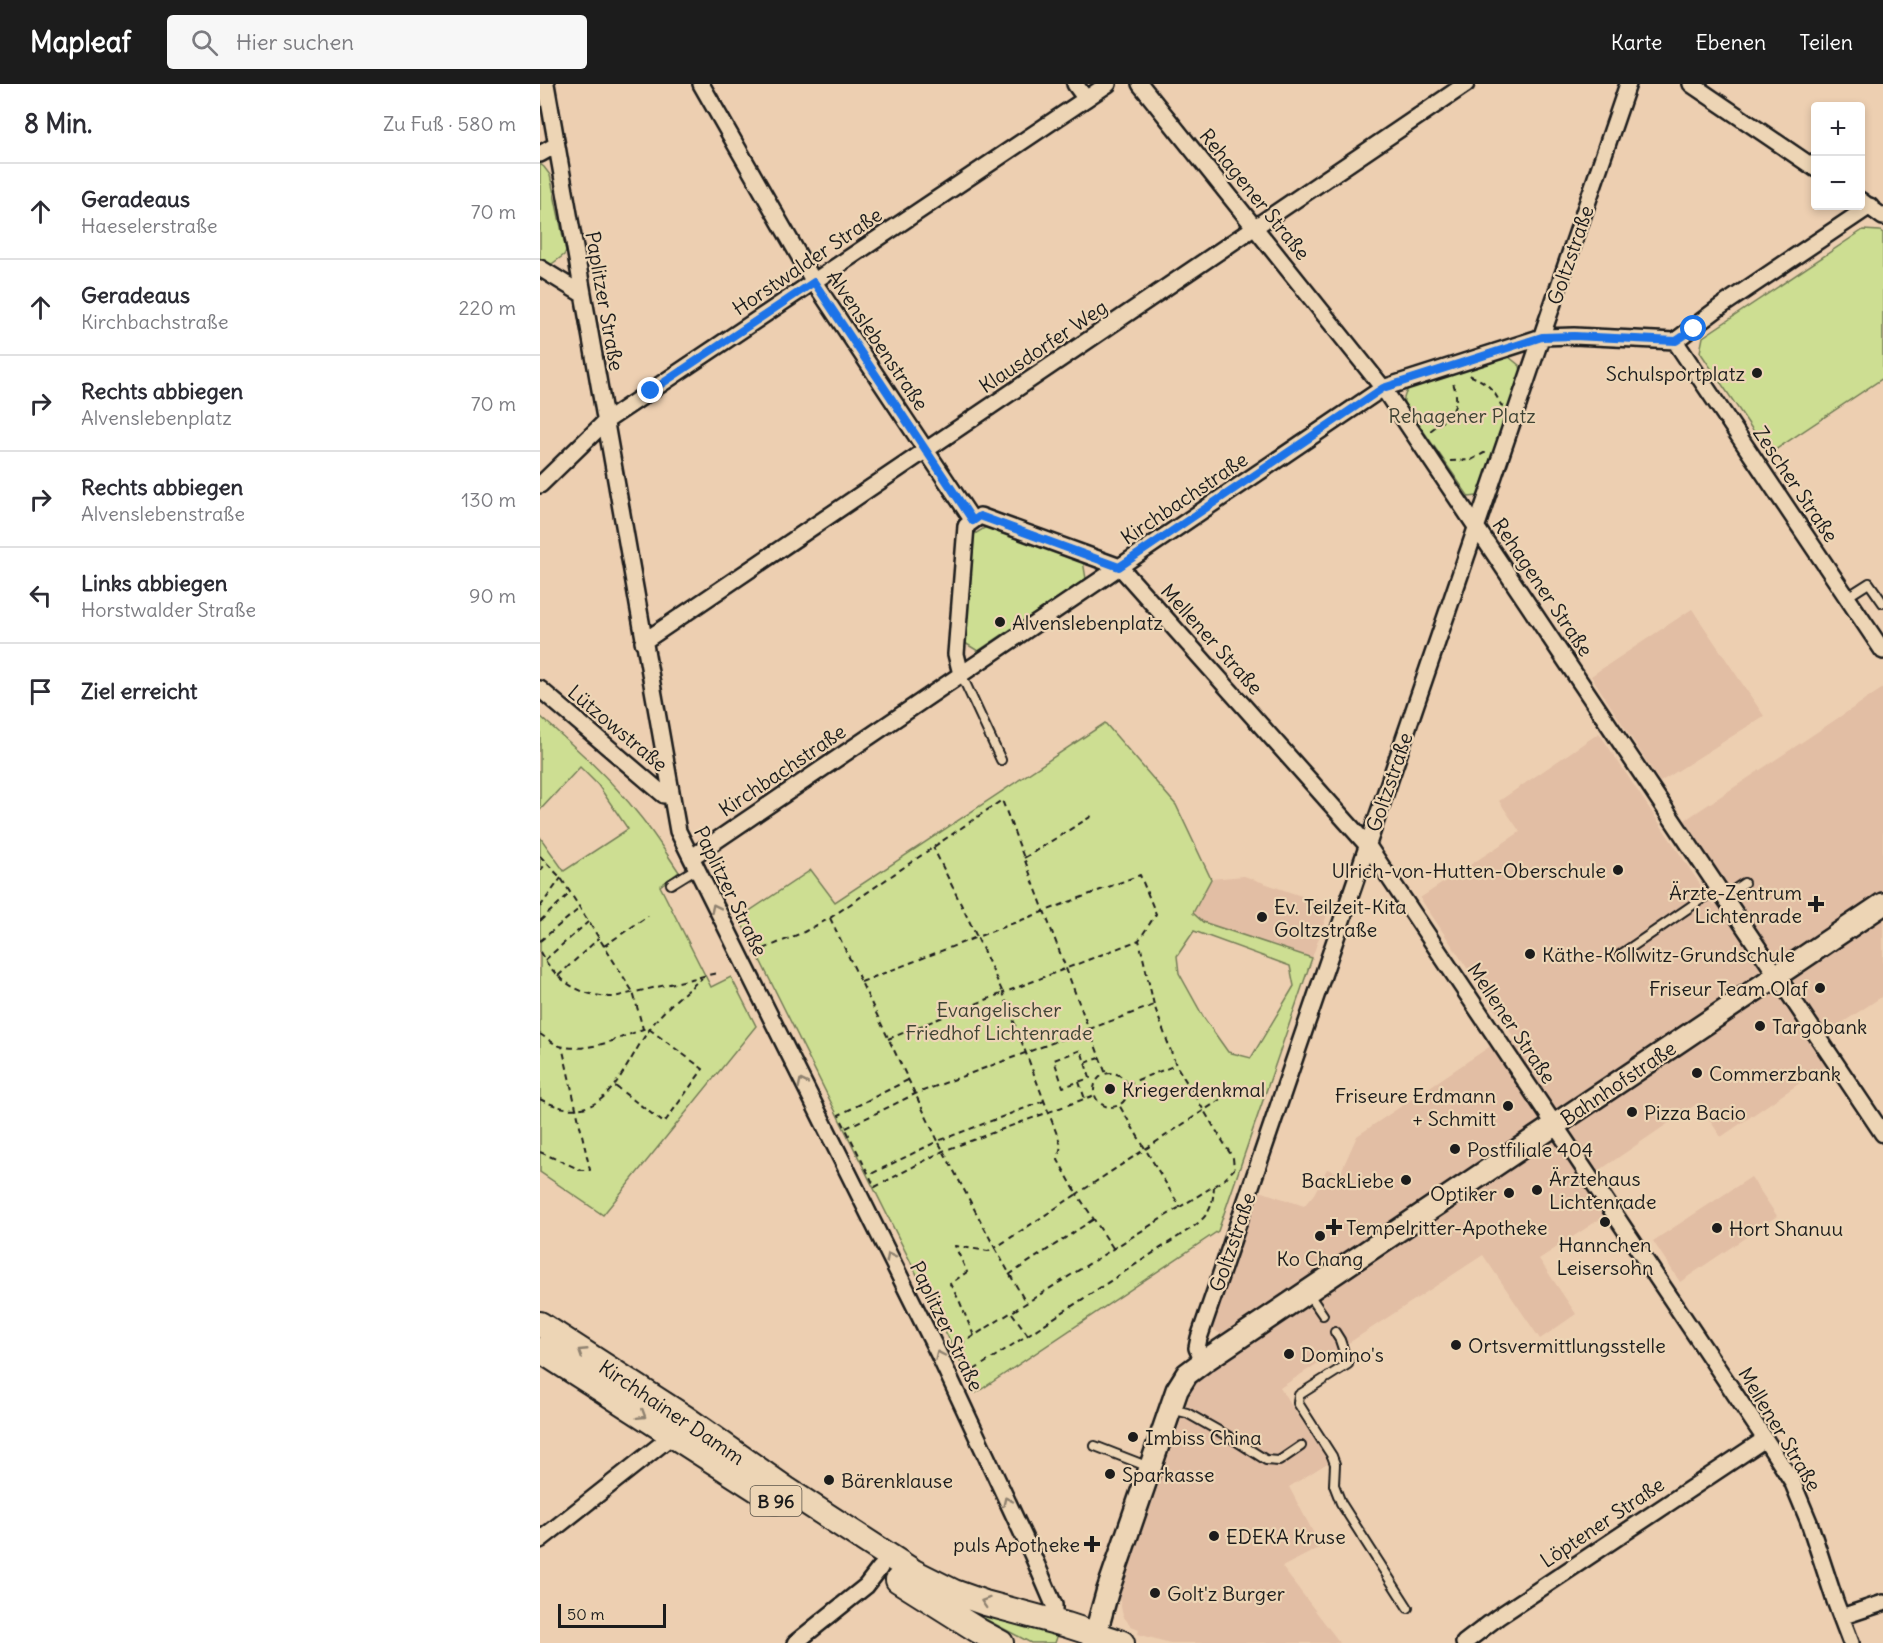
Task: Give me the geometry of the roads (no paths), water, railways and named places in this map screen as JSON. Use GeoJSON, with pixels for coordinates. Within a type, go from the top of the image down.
{"type":"FeatureCollection","features":[{"type":"Feature","properties":{"kind":"main road","name":"Kirchhainer Damm"},"geometry":{"type":"LineString","coordinates":[[540,1324],[679,1426],[880,1568],[1000,1643]]}},
{"type":"Feature","properties":{"kind":"main road","name":"Kirchhainer Damm"},"geometry":{"type":"LineString","coordinates":[[540,1350],[679,1426],[786,1490],[914,1572],[964,1595],[1054,1622],[1094,1639]]}},
{"type":"Feature","properties":{"kind":"main road","name":"B 96"},"geometry":{"type":"LineString","coordinates":[[1094,1639],[1122,1643]]}},
{"type":"Feature","properties":{"kind":"street","name":"Paplitzer Straße"},"geometry":{"type":"LineString","coordinates":[[546,84],[678,831],[940,1358],[1032,1554],[1054,1605],[1054,1622]]}},
{"type":"Feature","properties":{"kind":"street","name":"Alvenslebenstraße"},"geometry":{"type":"LineString","coordinates":[[701,84],[814,282],[973,521]]}},
{"type":"Feature","properties":{"kind":"street"},"geometry":{"type":"LineString","coordinates":[[1075,84],[1086,99]]}},
{"type":"Feature","properties":{"kind":"street","name":"Horstwalder Straße"},"geometry":{"type":"LineString","coordinates":[[540,485],[606,421],[1108,84]]}},
{"type":"Feature","properties":{"kind":"street","name":"Rehagener Straße"},"geometry":{"type":"LineString","coordinates":[[1140,84],[1383,388],[1883,1134]]}},
{"type":"Feature","properties":{"kind":"street","name":"Klausdorfer Weg"},"geometry":{"type":"LineString","coordinates":[[643,642],[1466,84]]}},
{"type":"Feature","properties":{"kind":"street","name":"Goltzstraße"},"geometry":{"type":"LineString","coordinates":[[1203,1362],[1197,1348],[1201,1332],[1628,84]]}},
{"type":"Feature","properties":{"kind":"street"},"geometry":{"type":"LineString","coordinates":[[1691,84],[1811,166]]}},
{"type":"Feature","properties":{"kind":"street"},"geometry":{"type":"LineString","coordinates":[[540,154],[556,145]]}},
{"type":"Feature","properties":{"kind":"street"},"geometry":{"type":"LineString","coordinates":[[1865,203],[1883,217]]}},
{"type":"Feature","properties":{"kind":"street"},"geometry":{"type":"LineString","coordinates":[[1676,341],[1855,210]]}},
{"type":"Feature","properties":{"kind":"street"},"geometry":{"type":"LineString","coordinates":[[540,268],[582,294]]}},
{"type":"Feature","properties":{"kind":"street","name":"Kirchbachstraße"},"geometry":{"type":"LineString","coordinates":[[694,862],[961,674],[1383,388],[1542,337],[1574,336],[1676,341]]}},
{"type":"Feature","properties":{"kind":"street","name":"Zescher Straße"},"geometry":{"type":"LineString","coordinates":[[1676,341],[1883,651]]}},
{"type":"Feature","properties":{"kind":"street"},"geometry":{"type":"LineString","coordinates":[[961,674],[956,654],[966,526],[980,516],[1119,567]]}},
{"type":"Feature","properties":{"kind":"street","name":"Mellener Straße"},"geometry":{"type":"LineString","coordinates":[[1119,567],[1368,846],[1792,1481],[1809,1522],[1851,1643]]}},
{"type":"Feature","properties":{"kind":"street","name":"Lützowstraße"},"geometry":{"type":"LineString","coordinates":[[540,689],[664,795],[671,794]]}},
{"type":"Feature","properties":{"kind":"street","name":"Bahnhofstraße"},"geometry":{"type":"LineString","coordinates":[[1203,1362],[1883,904]]}},
{"type":"Feature","properties":{"kind":"street"},"geometry":{"type":"LineString","coordinates":[[1094,1639],[1107,1593],[1180,1382],[1203,1362]]}},
{"type":"Feature","properties":{"kind":"street"},"geometry":{"type":"LineString","coordinates":[[540,1540],[679,1426]]}},
{"type":"Feature","properties":{"kind":"street","name":"Löptener Straße"},"geometry":{"type":"LineString","coordinates":[[1464,1643],[1498,1617],[1765,1439]]}},
{"type":"Feature","properties":{"kind":"street"},"geometry":{"type":"LineString","coordinates":[[795,1643],[866,1586],[880,1568]]}},
{"type":"Feature","properties":{"kind":"street"},"geometry":{"type":"LineString","coordinates":[[1841,1617],[1883,1603]]}},
{"type":"Feature","properties":{"kind":"lane"},"geometry":{"type":"LineString","coordinates":[[1847,597],[1869,582],[1883,603]]}},
{"type":"Feature","properties":{"kind":"lane"},"geometry":{"type":"LineString","coordinates":[[961,674],[1001,760]]}},
{"type":"Feature","properties":{"kind":"lane"},"geometry":{"type":"LineString","coordinates":[[671,884],[694,862]]}},
{"type":"Feature","properties":{"kind":"lane"},"geometry":{"type":"LineString","coordinates":[[1620,955],[1722,892],[1744,883]]}},
{"type":"Feature","properties":{"kind":"lane"},"geometry":{"type":"LineString","coordinates":[[1307,1291],[1323,1315]]}},
{"type":"Feature","properties":{"kind":"lane"},"geometry":{"type":"LineString","coordinates":[[1335,1332],[1348,1364],[1299,1395],[1298,1403],[1332,1456],[1335,1464],[1334,1485],[1341,1503],[1408,1608]]}},
{"type":"Feature","properties":{"kind":"lane"},"geometry":{"type":"LineString","coordinates":[[1171,1409],[1187,1413],[1266,1460],[1279,1461],[1301,1446]]}},
{"type":"Feature","properties":{"kind":"lane"},"geometry":{"type":"LineString","coordinates":[[1095,1446],[1150,1468]]}},
{"type":"Feature","properties":{"kind":"place","name":"Schulsportplatz"},"geometry":{"type":"Point","coordinates":[1757,373]}},
{"type":"Feature","properties":{"kind":"place","name":"Alvenslebenplatz"},"geometry":{"type":"Point","coordinates":[1000,622]}},
{"type":"Feature","properties":{"kind":"place","name":"Ulrich-von-Hutten-Oberschule"},"geometry":{"type":"Point","coordinates":[1618,870]}},
{"type":"Feature","properties":{"kind":"place","name":"Ärzte-Zentrum Lichtenrade"},"geometry":{"type":"Point","coordinates":[1816,904]}},
{"type":"Feature","properties":{"kind":"place","name":"Ev. Teilzeit-Kita Goltzstraße"},"geometry":{"type":"Point","coordinates":[1262,917]}},
{"type":"Feature","properties":{"kind":"place","name":"Käthe-Kollwitz-Grundschule"},"geometry":{"type":"Point","coordinates":[1530,954]}},
{"type":"Feature","properties":{"kind":"place","name":"Friseur Team Olaf"},"geometry":{"type":"Point","coordinates":[1820,988]}},
{"type":"Feature","properties":{"kind":"place","name":"Targobank"},"geometry":{"type":"Point","coordinates":[1760,1026]}},
{"type":"Feature","properties":{"kind":"place","name":"Commerzbank"},"geometry":{"type":"Point","coordinates":[1697,1073]}},
{"type":"Feature","properties":{"kind":"place","name":"Kriegerdenkmal"},"geometry":{"type":"Point","coordinates":[1110,1089]}},
{"type":"Feature","properties":{"kind":"place","name":"Friseure Erdmann + Schmitt"},"geometry":{"type":"Point","coordinates":[1508,1106]}},
{"type":"Feature","properties":{"kind":"place","name":"Pizza Bacio"},"geometry":{"type":"Point","coordinates":[1632,1112]}},
{"type":"Feature","properties":{"kind":"place","name":"Postfiliale 404"},"geometry":{"type":"Point","coordinates":[1455,1149]}},
{"type":"Feature","properties":{"kind":"place","name":"BackLiebe"},"geometry":{"type":"Point","coordinates":[1406,1180]}},
{"type":"Feature","properties":{"kind":"place","name":"Ärztehaus Lichtenrade"},"geometry":{"type":"Point","coordinates":[1537,1190]}},
{"type":"Feature","properties":{"kind":"place","name":"Optiker"},"geometry":{"type":"Point","coordinates":[1509,1193]}},
{"type":"Feature","properties":{"kind":"place","name":"Hannchen Leisersohn"},"geometry":{"type":"Point","coordinates":[1605,1222]}},
{"type":"Feature","properties":{"kind":"place","name":"Tempelritter-Apotheke"},"geometry":{"type":"Point","coordinates":[1334,1227]}},
{"type":"Feature","properties":{"kind":"place","name":"Hort Shanuu"},"geometry":{"type":"Point","coordinates":[1717,1228]}},
{"type":"Feature","properties":{"kind":"place","name":"Ko Chang"},"geometry":{"type":"Point","coordinates":[1320,1236]}},
{"type":"Feature","properties":{"kind":"place","name":"Ortsvermittlungsstelle"},"geometry":{"type":"Point","coordinates":[1456,1345]}},
{"type":"Feature","properties":{"kind":"place","name":"Domino's"},"geometry":{"type":"Point","coordinates":[1289,1354]}},
{"type":"Feature","properties":{"kind":"place","name":"Imbiss China"},"geometry":{"type":"Point","coordinates":[1133,1437]}},
{"type":"Feature","properties":{"kind":"place","name":"Sparkasse"},"geometry":{"type":"Point","coordinates":[1110,1474]}},
{"type":"Feature","properties":{"kind":"place","name":"Bärenklause"},"geometry":{"type":"Point","coordinates":[829,1480]}},
{"type":"Feature","properties":{"kind":"place","name":"EDEKA Kruse"},"geometry":{"type":"Point","coordinates":[1214,1536]}},
{"type":"Feature","properties":{"kind":"place","name":"puls Apotheke"},"geometry":{"type":"Point","coordinates":[1092,1544]}},
{"type":"Feature","properties":{"kind":"place","name":"Golt'z Burger"},"geometry":{"type":"Point","coordinates":[1155,1593]}},
{"type":"Feature","properties":{"kind":"park label","name":"Rehagener Platz"},"geometry":{"type":"Point","coordinates":[1462,415]}},
{"type":"Feature","properties":{"kind":"park label","name":"Evangelischer Friedhof Lichtenrade"},"geometry":{"type":"Point","coordinates":[999,1020]}}]}
